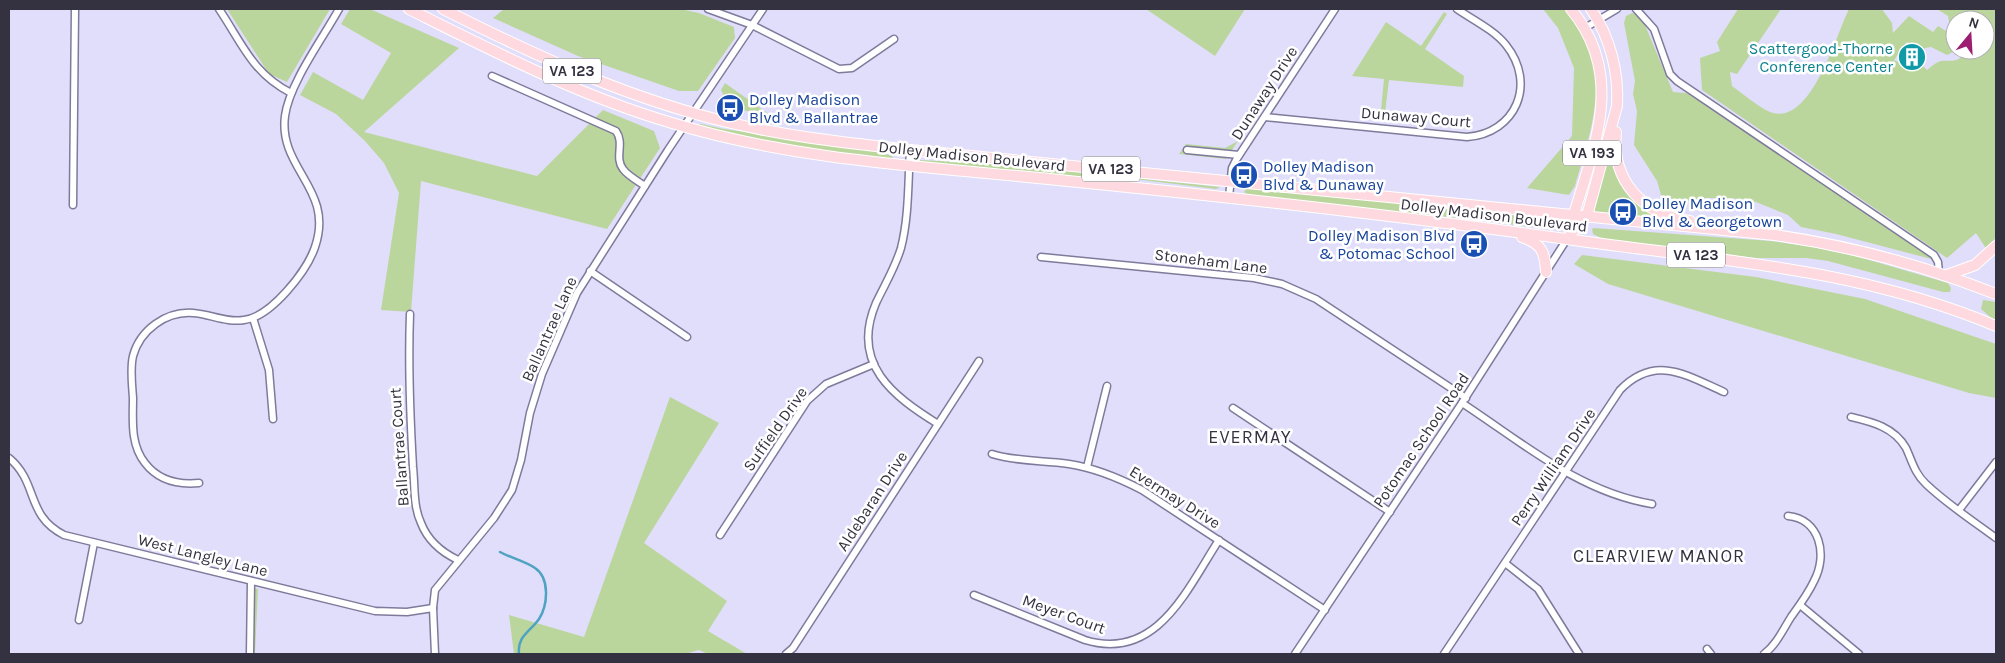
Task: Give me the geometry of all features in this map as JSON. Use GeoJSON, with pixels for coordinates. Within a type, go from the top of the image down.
{"type":"FeatureCollection","features":[{"type":"Feature","properties":{"kind":"main road","name":"Dolley Madison Boulevard"},"geometry":{"type":"LineString","coordinates":[[409,9],[558,82],[626,108],[684,127],[774,148],[909,165],[1229,197],[1744,261],[1832,275],[1912,295],[1996,326]]}},
{"type":"Feature","properties":{"kind":"main road","name":"Dolley Madison Boulevard"},"geometry":{"type":"LineString","coordinates":[[443,9],[577,73],[694,113],[787,134],[910,150],[1748,232],[1844,247],[1942,274],[1996,294]]}},
{"type":"Feature","properties":{"kind":"main road","name":"VA 193"},"geometry":{"type":"LineString","coordinates":[[1567,239],[1599,128],[1602,102],[1600,69],[1584,28],[1571,9]]}},
{"type":"Feature","properties":{"kind":"main road","name":"VA 193"},"geometry":{"type":"LineString","coordinates":[[1567,239],[1585,217],[1617,106],[1617,89],[1613,63],[1598,21],[1591,9]]}},
{"type":"Feature","properties":{"kind":"main road"},"geometry":{"type":"LineString","coordinates":[[1617,106],[1615,141],[1617,160],[1627,184],[1639,199],[1652,210],[1670,218],[1748,232]]}},
{"type":"Feature","properties":{"kind":"main road"},"geometry":{"type":"LineString","coordinates":[[1505,231],[1540,246],[1545,255],[1546,272]]}},
{"type":"Feature","properties":{"kind":"main road"},"geometry":{"type":"LineString","coordinates":[[1942,274],[1975,265],[1996,246]]}},
{"type":"Feature","properties":{"kind":"street"},"geometry":{"type":"LineString","coordinates":[[73,204],[75,9]]}},
{"type":"Feature","properties":{"kind":"street"},"geometry":{"type":"LineString","coordinates":[[220,9],[257,68],[267,78],[291,93]]}},
{"type":"Feature","properties":{"kind":"street"},"geometry":{"type":"LineString","coordinates":[[199,483],[183,484],[167,480],[150,469],[138,453],[133,433],[134,356],[140,341],[150,328],[171,316],[192,313],[226,320],[252,318],[263,314],[279,300],[309,259],[318,236],[319,214],[317,202],[307,181],[294,163],[286,141],[285,116],[291,93],[339,9]]}},
{"type":"Feature","properties":{"kind":"street"},"geometry":{"type":"LineString","coordinates":[[708,9],[752,25],[839,69],[852,68],[894,39]]}},
{"type":"Feature","properties":{"kind":"street","name":"Ballantrae Lane"},"geometry":{"type":"LineString","coordinates":[[435,654],[433,608],[435,590],[494,518],[512,490],[521,460],[530,413],[542,374],[566,316],[590,272],[645,186],[763,9]]}},
{"type":"Feature","properties":{"kind":"street","name":"Dunaway Drive"},"geometry":{"type":"LineString","coordinates":[[1229,197],[1232,168],[1239,155],[1335,9]]}},
{"type":"Feature","properties":{"kind":"street","name":"Dunaway Court"},"geometry":{"type":"LineString","coordinates":[[1265,117],[1467,137],[1486,134],[1496,129],[1510,116],[1518,102],[1521,87],[1519,67],[1506,44],[1457,9]]}},
{"type":"Feature","properties":{"kind":"street"},"geometry":{"type":"LineString","coordinates":[[1584,28],[1617,9]]}},
{"type":"Feature","properties":{"kind":"street"},"geometry":{"type":"LineString","coordinates":[[1636,9],[1654,30],[1670,74],[1678,81],[1934,256],[1942,274]]}},
{"type":"Feature","properties":{"kind":"street"},"geometry":{"type":"LineString","coordinates":[[492,76],[616,132],[621,142],[618,157],[622,168],[645,186]]}},
{"type":"Feature","properties":{"kind":"street"},"geometry":{"type":"LineString","coordinates":[[910,150],[901,246],[890,278],[877,303],[870,328],[871,352],[880,376],[895,395],[938,424]]}},
{"type":"Feature","properties":{"kind":"street"},"geometry":{"type":"LineString","coordinates":[[1186,150],[1239,155]]}},
{"type":"Feature","properties":{"kind":"street","name":"Potomac School Road"},"geometry":{"type":"LineString","coordinates":[[1295,654],[1464,401],[1567,239]]}},
{"type":"Feature","properties":{"kind":"street","name":"Stoneham Lane"},"geometry":{"type":"LineString","coordinates":[[1041,257],[1254,278],[1282,284],[1316,299],[1566,472],[1616,496],[1652,504]]}},
{"type":"Feature","properties":{"kind":"street"},"geometry":{"type":"LineString","coordinates":[[590,272],[687,337]]}},
{"type":"Feature","properties":{"kind":"street","name":"Ballantrae Court"},"geometry":{"type":"LineString","coordinates":[[410,314],[409,412],[417,511],[431,542],[458,560]]}},
{"type":"Feature","properties":{"kind":"street"},"geometry":{"type":"LineString","coordinates":[[252,318],[269,370],[272,418]]}},
{"type":"Feature","properties":{"kind":"street","name":"Aldebaran Drive"},"geometry":{"type":"LineString","coordinates":[[786,654],[798,640],[978,361]]}},
{"type":"Feature","properties":{"kind":"street","name":"Suffield Drive"},"geometry":{"type":"LineString","coordinates":[[720,535],[807,401],[826,384],[874,364]]}},
{"type":"Feature","properties":{"kind":"street","name":"Perry William Drive"},"geometry":{"type":"LineString","coordinates":[[1444,654],[1620,390],[1637,376],[1656,370],[1676,371],[1724,392]]}},
{"type":"Feature","properties":{"kind":"street"},"geometry":{"type":"LineString","coordinates":[[1087,467],[1107,386]]}},
{"type":"Feature","properties":{"kind":"street"},"geometry":{"type":"LineString","coordinates":[[1233,408],[1390,512]]}},
{"type":"Feature","properties":{"kind":"street"},"geometry":{"type":"LineString","coordinates":[[1851,417],[1870,422],[1893,432],[1905,447],[1920,478],[1996,538]]}},
{"type":"Feature","properties":{"kind":"street","name":"Evermay Drive"},"geometry":{"type":"LineString","coordinates":[[992,454],[1018,460],[1054,462],[1087,467],[1107,473],[1142,490],[1324,610]]}},
{"type":"Feature","properties":{"kind":"street","name":"West Langley Lane"},"geometry":{"type":"LineString","coordinates":[[9,458],[22,472],[35,508],[47,524],[64,535],[375,611],[407,612],[433,608]]}},
{"type":"Feature","properties":{"kind":"street"},"geometry":{"type":"LineString","coordinates":[[1959,510],[1996,462]]}},
{"type":"Feature","properties":{"kind":"street"},"geometry":{"type":"LineString","coordinates":[[1764,654],[1774,645],[1800,605],[1818,572],[1820,549],[1818,538],[1811,525],[1798,517],[1788,516]]}},
{"type":"Feature","properties":{"kind":"street","name":"Meyer Court"},"geometry":{"type":"LineString","coordinates":[[974,595],[1086,640],[1105,644],[1128,642],[1149,634],[1168,617],[1219,540]]}},
{"type":"Feature","properties":{"kind":"street"},"geometry":{"type":"LineString","coordinates":[[79,620],[94,543]]}},
{"type":"Feature","properties":{"kind":"street"},"geometry":{"type":"LineString","coordinates":[[1505,563],[1538,589],[1579,654]]}},
{"type":"Feature","properties":{"kind":"street"},"geometry":{"type":"LineString","coordinates":[[250,654],[251,581]]}},
{"type":"Feature","properties":{"kind":"street"},"geometry":{"type":"LineString","coordinates":[[1800,605],[1859,654]]}},
{"type":"Feature","properties":{"kind":"green space"},"geometry":{"type":"Polygon","coordinates":[[[227,9],[330,9],[287,82],[269,74],[227,9]]]}},
{"type":"Feature","properties":{"kind":"green space"},"geometry":{"type":"Polygon","coordinates":[[[350,9],[370,9],[459,48],[364,132],[537,176],[603,110],[654,131],[660,148],[607,229],[421,181],[411,312],[381,310],[399,193],[384,163],[365,141],[336,114],[300,95],[313,72],[363,100],[391,53],[341,24],[350,9]]]}},
{"type":"Feature","properties":{"kind":"green space"},"geometry":{"type":"Polygon","coordinates":[[[504,9],[680,9],[699,13],[734,27],[735,38],[698,91],[679,91],[578,56],[493,18],[504,9]]]}},
{"type":"Feature","properties":{"kind":"green space"},"geometry":{"type":"Polygon","coordinates":[[[1146,9],[1245,9],[1215,56],[1146,9]]]}},
{"type":"Feature","properties":{"kind":"green space"},"geometry":{"type":"Polygon","coordinates":[[[1543,9],[1565,9],[1581,31],[1590,52],[1595,73],[1596,95],[1593,117],[1575,186],[1569,195],[1527,188],[1572,136],[1574,68],[1558,28],[1543,9]]]}},
{"type":"Feature","properties":{"kind":"green space"},"geometry":{"type":"Polygon","coordinates":[[[1738,9],[1781,9],[1737,74],[1730,72],[1732,86],[1758,105],[1773,113],[1787,112],[1800,105],[1811,91],[1830,56],[1849,9],[1882,9],[1892,23],[1893,33],[1909,16],[1933,32],[1938,26],[1945,30],[1945,54],[1931,47],[1925,48],[1923,52],[1907,42],[1894,60],[1916,70],[1921,64],[1927,70],[1941,61],[1995,60],[1995,10],[1945,10],[1945,14],[1937,9],[1996,9],[1996,237],[1987,250],[1976,233],[1947,258],[1702,90],[1700,58],[1720,51],[1717,42],[1738,9]]]}},
{"type":"Feature","properties":{"kind":"green space"},"geometry":{"type":"Polygon","coordinates":[[[1444,12],[1447,14],[1425,49],[1464,76],[1463,87],[1389,80],[1384,121],[1380,121],[1384,79],[1352,76],[1386,22],[1421,46],[1444,12]]]}},
{"type":"Feature","properties":{"kind":"green space"},"geometry":{"type":"Polygon","coordinates":[[[1632,13],[1638,15],[1645,25],[1673,92],[1686,93],[1702,101],[1935,260],[1836,234],[1801,227],[1788,215],[1756,202],[1731,198],[1703,198],[1679,203],[1661,195],[1657,181],[1634,145],[1637,111],[1633,94],[1635,81],[1624,23],[1626,16],[1632,13]]]}},
{"type":"Feature","properties":{"kind":"green space"},"geometry":{"type":"Polygon","coordinates":[[[725,83],[770,115],[730,108],[721,90],[725,83]]]}},
{"type":"Feature","properties":{"kind":"green space"},"geometry":{"type":"Polygon","coordinates":[[[698,125],[724,129],[875,150],[892,156],[893,159],[802,149],[731,135],[698,125]]]}},
{"type":"Feature","properties":{"kind":"green space"},"geometry":{"type":"Polygon","coordinates":[[[1612,138],[1631,197],[1654,217],[1590,213],[1612,138]]]}},
{"type":"Feature","properties":{"kind":"green space"},"geometry":{"type":"Polygon","coordinates":[[[1238,141],[1226,159],[1179,154],[1186,144],[1225,148],[1238,141]]]}},
{"type":"Feature","properties":{"kind":"green space"},"geometry":{"type":"Polygon","coordinates":[[[920,160],[1012,165],[1220,187],[1216,189],[1126,178],[1085,179],[920,163],[920,160]]]}},
{"type":"Feature","properties":{"kind":"green space"},"geometry":{"type":"Polygon","coordinates":[[[1247,188],[1526,216],[1543,220],[1548,226],[1530,227],[1473,219],[1370,211],[1248,195],[1244,192],[1247,188]]]}},
{"type":"Feature","properties":{"kind":"green space"},"geometry":{"type":"Polygon","coordinates":[[[1592,229],[1771,241],[1813,247],[1859,257],[1948,283],[1951,288],[1950,292],[1943,292],[1828,261],[1806,258],[1755,258],[1603,239],[1593,234],[1592,229]]]}},
{"type":"Feature","properties":{"kind":"green space"},"geometry":{"type":"Polygon","coordinates":[[[1582,255],[1756,277],[1865,299],[1996,344],[1996,398],[1969,393],[1608,284],[1574,264],[1582,255]]]}},
{"type":"Feature","properties":{"kind":"green space"},"geometry":{"type":"Polygon","coordinates":[[[1983,300],[1996,302],[1996,322],[1981,309],[1983,300]]]}},
{"type":"Feature","properties":{"kind":"green space"},"geometry":{"type":"Polygon","coordinates":[[[670,397],[719,423],[644,543],[727,601],[708,631],[747,654],[708,654],[699,650],[685,654],[514,654],[509,615],[584,637],[670,397]]]}},
{"type":"Feature","properties":{"kind":"green space"},"geometry":{"type":"Polygon","coordinates":[[[249,587],[258,589],[255,654],[247,654],[249,587]]]}},
{"type":"Feature","properties":{"kind":"waterway"},"geometry":{"type":"LineString","coordinates":[[500,552],[535,568],[540,572],[545,585],[546,599],[542,613],[522,638],[519,654]]}},
{"type":"Feature","properties":{"kind":"place","name":"Scattergood-Thorne Conference Center"},"geometry":{"type":"Point","coordinates":[1912,57]}},
{"type":"Feature","properties":{"kind":"place","name":"Dolley Madison Blvd & Ballantrae"},"geometry":{"type":"Point","coordinates":[730,108]}},
{"type":"Feature","properties":{"kind":"place","name":"Dolley Madison Blvd & Dunaway"},"geometry":{"type":"Point","coordinates":[1244,175]}},
{"type":"Feature","properties":{"kind":"place","name":"Dolley Madison Blvd & Georgetown"},"geometry":{"type":"Point","coordinates":[1623,212]}},
{"type":"Feature","properties":{"kind":"place","name":"Dolley Madison Blvd & Potomac School"},"geometry":{"type":"Point","coordinates":[1474,244]}},
{"type":"Feature","properties":{"kind":"district","name":"EVERMAY"},"geometry":{"type":"Point","coordinates":[1250,437]}},
{"type":"Feature","properties":{"kind":"district","name":"CLEARVIEW MANOR"},"geometry":{"type":"Point","coordinates":[1659,556]}}]}
